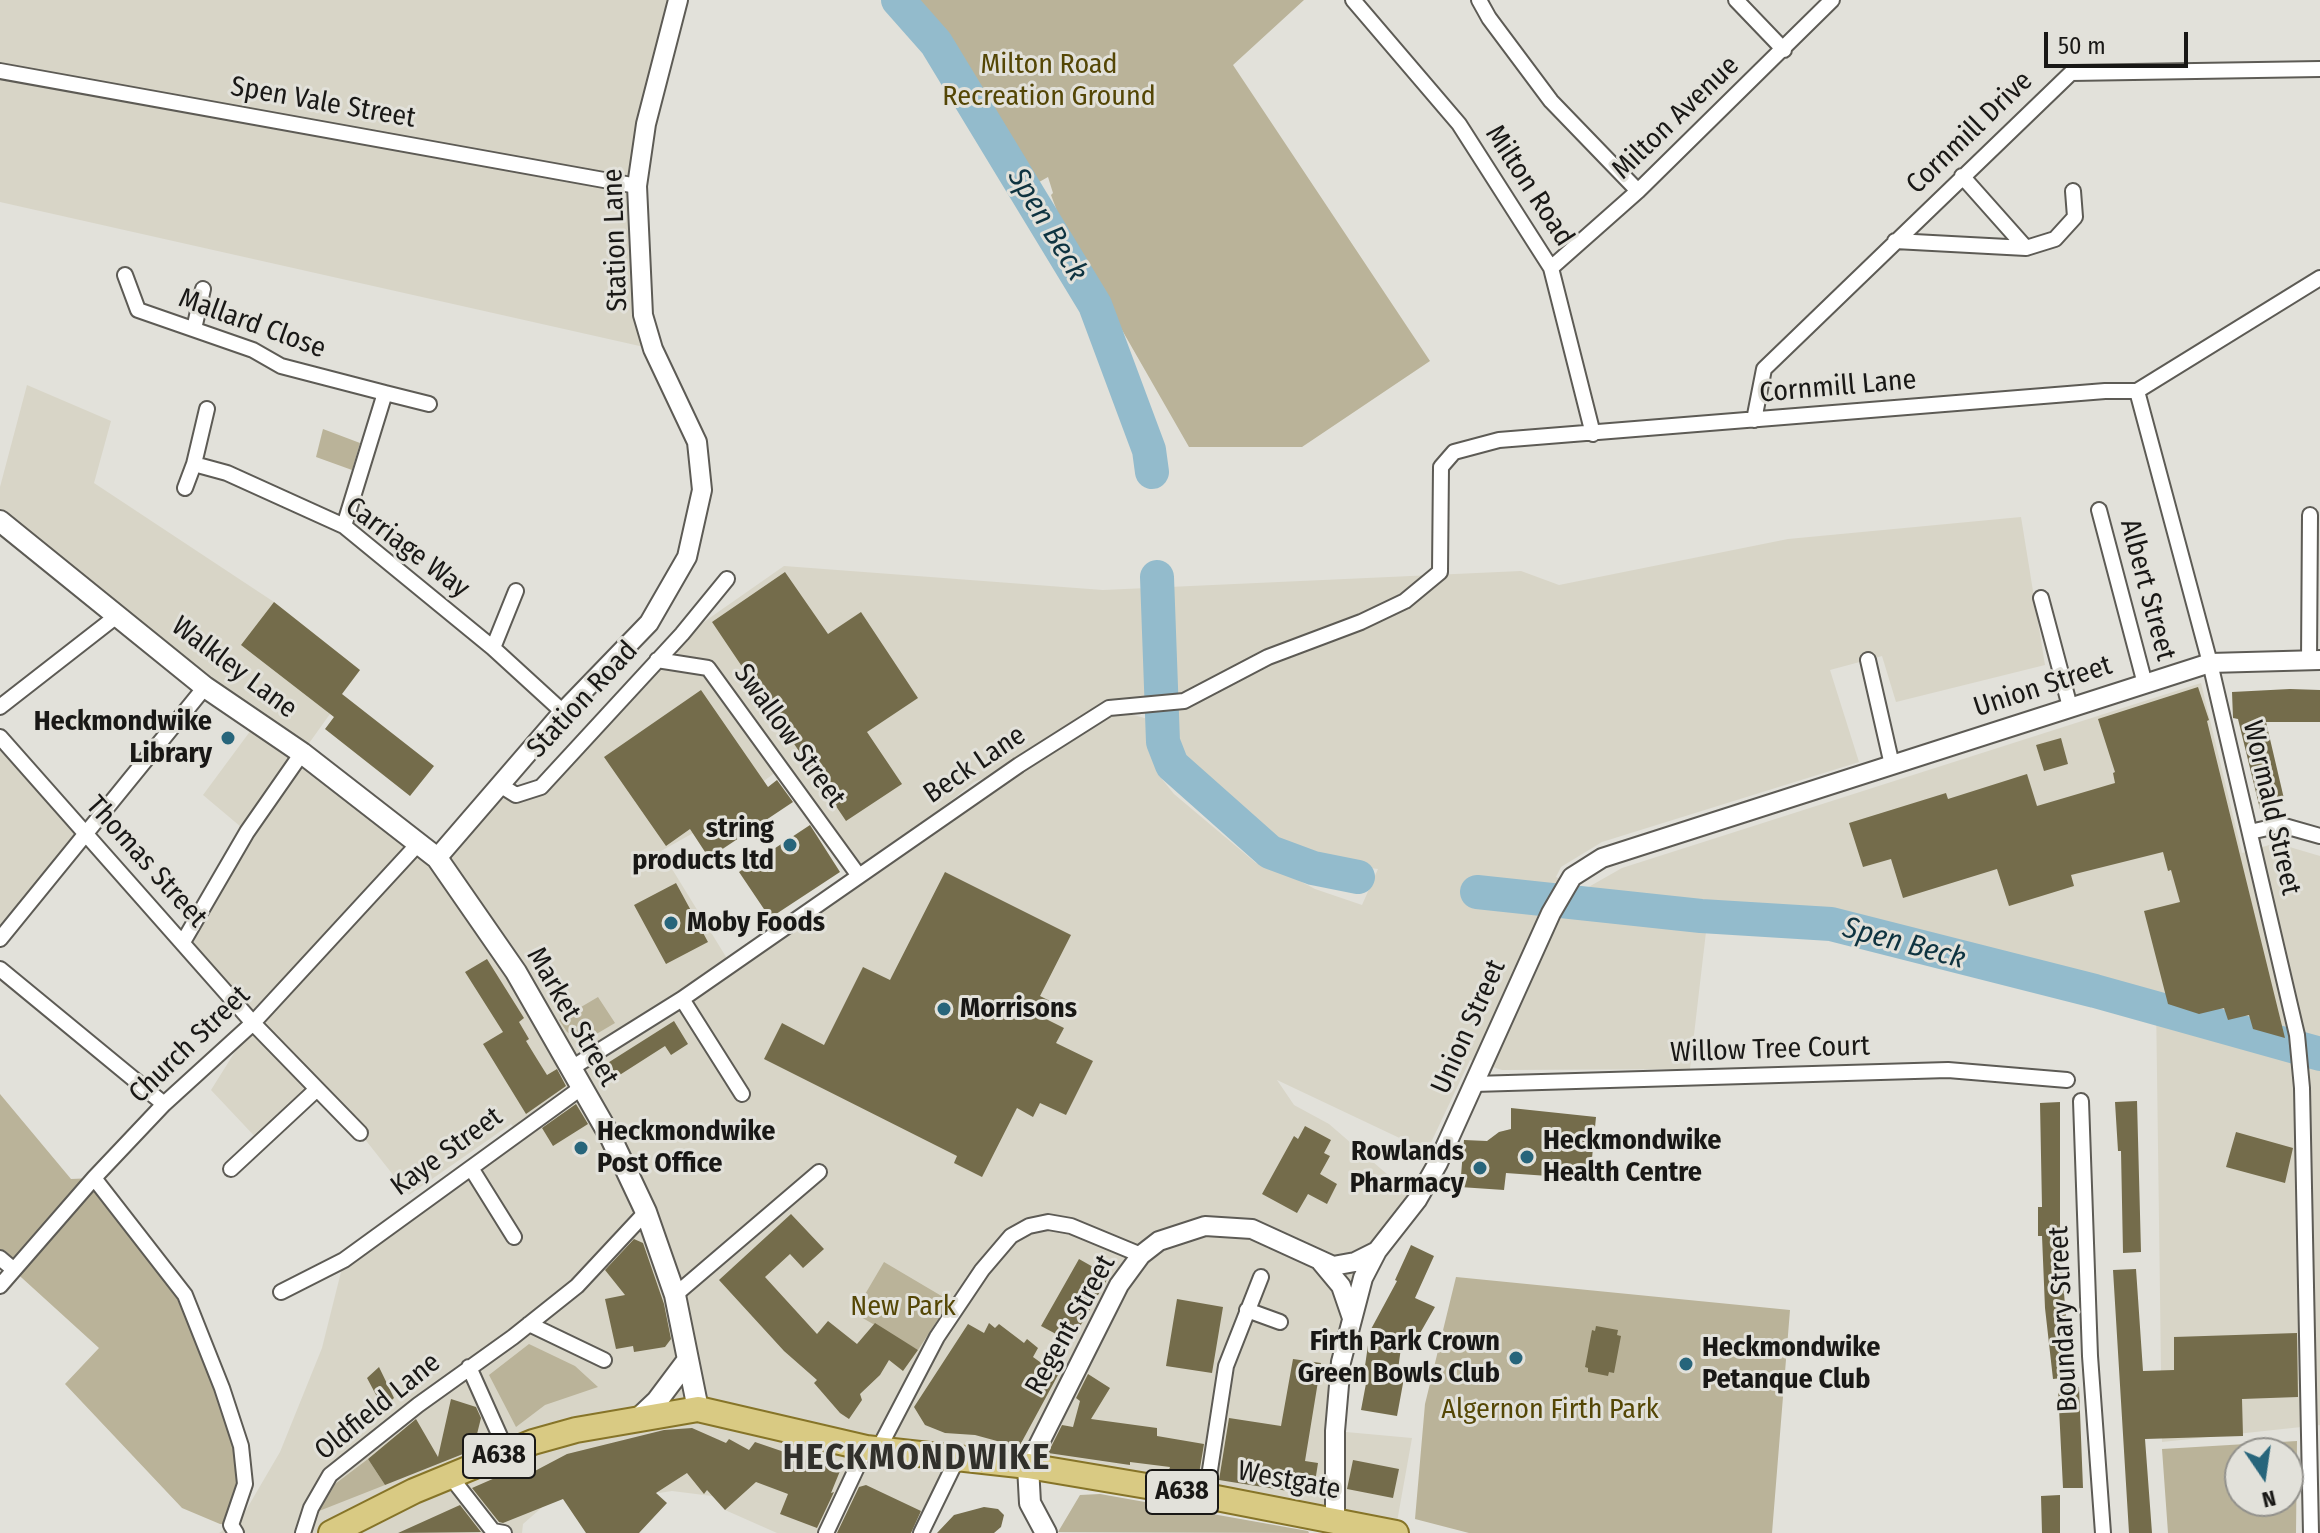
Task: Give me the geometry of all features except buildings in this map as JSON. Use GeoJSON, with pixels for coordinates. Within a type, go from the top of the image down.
{"type":"FeatureCollection","features":[{"type":"Feature","properties":{"kind":"main road","name":"Walkley Lane"},"geometry":{"type":"LineString","coordinates":[[0,521],[205,687],[302,753],[437,858]]}},
{"type":"Feature","properties":{"kind":"main road","name":"Market Street"},"geometry":{"type":"LineString","coordinates":[[437,858],[516,972],[611,1138],[646,1212],[675,1295],[698,1409]]}},
{"type":"Feature","properties":{"kind":"main road"},"geometry":{"type":"LineString","coordinates":[[639,1418],[657,1401],[687,1361]]}},
{"type":"Feature","properties":{"kind":"main road","name":"A638"},"geometry":{"type":"LineString","coordinates":[[331,1533],[414,1491],[507,1452],[576,1430],[698,1409],[872,1449],[1028,1466]]}},
{"type":"Feature","properties":{"kind":"main road","name":"Westgate"},"geometry":{"type":"LineString","coordinates":[[1028,1466],[1206,1496],[1336,1527],[1396,1533]]}},
{"type":"Feature","properties":{"kind":"main road"},"geometry":{"type":"LineString","coordinates":[[1028,1466],[1030,1503],[1046,1533]]}},
{"type":"Feature","properties":{"kind":"street","name":"Station Lane"},"geometry":{"type":"LineString","coordinates":[[500,785],[563,712],[649,623],[687,557],[702,490],[697,442],[658,362],[643,315],[637,186],[646,124],[678,0]]}},
{"type":"Feature","properties":{"kind":"street","name":"Milton Road"},"geometry":{"type":"LineString","coordinates":[[1353,0],[1459,124],[1551,268],[1593,434]]}},
{"type":"Feature","properties":{"kind":"street"},"geometry":{"type":"LineString","coordinates":[[1479,0],[1551,101],[1638,191]]}},
{"type":"Feature","properties":{"kind":"street"},"geometry":{"type":"LineString","coordinates":[[1736,0],[1784,50]]}},
{"type":"Feature","properties":{"kind":"street","name":"Milton Avenue"},"geometry":{"type":"LineString","coordinates":[[1551,268],[1638,191],[1832,0]]}},
{"type":"Feature","properties":{"kind":"street","name":"Cornmill Drive"},"geometry":{"type":"LineString","coordinates":[[1754,420],[1764,369],[2071,73],[2320,69]]}},
{"type":"Feature","properties":{"kind":"street","name":"Spen Vale Street"},"geometry":{"type":"LineString","coordinates":[[0,71],[637,186]]}},
{"type":"Feature","properties":{"kind":"street"},"geometry":{"type":"LineString","coordinates":[[1962,176],[2026,248]]}},
{"type":"Feature","properties":{"kind":"street"},"geometry":{"type":"LineString","coordinates":[[1895,241],[2026,248],[2055,239],[2075,217],[2073,191]]}},
{"type":"Feature","properties":{"kind":"street","name":"Mallard Close"},"geometry":{"type":"LineString","coordinates":[[125,275],[138,310],[253,350],[281,366],[429,404]]}},
{"type":"Feature","properties":{"kind":"street"},"geometry":{"type":"LineString","coordinates":[[2137,391],[2320,278]]}},
{"type":"Feature","properties":{"kind":"street"},"geometry":{"type":"LineString","coordinates":[[194,329],[203,289]]}},
{"type":"Feature","properties":{"kind":"street","name":"Cornmill Lane"},"geometry":{"type":"LineString","coordinates":[[1440,572],[1441,467],[1454,452],[1499,440],[2089,392],[2137,391]]}},
{"type":"Feature","properties":{"kind":"street","name":"Wormald Street"},"geometry":{"type":"LineString","coordinates":[[2137,391],[2210,663],[2297,1035],[2302,1088],[2311,1533]]}},
{"type":"Feature","properties":{"kind":"street"},"geometry":{"type":"LineString","coordinates":[[344,526],[385,393]]}},
{"type":"Feature","properties":{"kind":"street"},"geometry":{"type":"LineString","coordinates":[[185,488],[207,409]]}},
{"type":"Feature","properties":{"kind":"street","name":"Carriage Way"},"geometry":{"type":"LineString","coordinates":[[194,464],[227,473],[344,526],[493,648],[563,712]]}},
{"type":"Feature","properties":{"kind":"street","name":"Albert Street"},"geometry":{"type":"LineString","coordinates":[[2099,510],[2145,684]]}},
{"type":"Feature","properties":{"kind":"street"},"geometry":{"type":"LineString","coordinates":[[2310,515],[2315,660]]}},
{"type":"Feature","properties":{"kind":"street","name":"Beck Lane"},"geometry":{"type":"LineString","coordinates":[[570,1069],[682,999],[1019,765],[1109,708],[1184,701],[1268,657],[1361,622],[1405,601],[1440,572]]}},
{"type":"Feature","properties":{"kind":"street","name":"Station Road"},"geometry":{"type":"LineString","coordinates":[[500,785],[516,795],[541,787],[727,579]]}},
{"type":"Feature","properties":{"kind":"street"},"geometry":{"type":"LineString","coordinates":[[493,648],[516,591]]}},
{"type":"Feature","properties":{"kind":"street"},"geometry":{"type":"LineString","coordinates":[[2041,598],[2070,707]]}},
{"type":"Feature","properties":{"kind":"street"},"geometry":{"type":"LineString","coordinates":[[0,707],[118,615]]}},
{"type":"Feature","properties":{"kind":"street","name":"Swallow Street"},"geometry":{"type":"LineString","coordinates":[[657,660],[708,668],[859,876]]}},
{"type":"Feature","properties":{"kind":"street"},"geometry":{"type":"LineString","coordinates":[[1868,660],[1892,765]]}},
{"type":"Feature","properties":{"kind":"street","name":"Union Street"},"geometry":{"type":"LineString","coordinates":[[1336,1527],[1335,1431],[1341,1362],[1363,1278],[1377,1251],[1417,1200],[1438,1163],[1551,913],[1572,877],[1602,858],[2210,663],[2315,660]]}},
{"type":"Feature","properties":{"kind":"street"},"geometry":{"type":"LineString","coordinates":[[0,939],[205,687]]}},
{"type":"Feature","properties":{"kind":"street","name":"Thomas Street"},"geometry":{"type":"LineString","coordinates":[[0,737],[253,1023],[360,1133]]}},
{"type":"Feature","properties":{"kind":"street"},"geometry":{"type":"LineString","coordinates":[[183,942],[247,832],[302,753]]}},
{"type":"Feature","properties":{"kind":"street"},"geometry":{"type":"LineString","coordinates":[[437,858],[500,785]]}},
{"type":"Feature","properties":{"kind":"street"},"geometry":{"type":"LineString","coordinates":[[2250,832],[2281,825],[2320,836]]}},
{"type":"Feature","properties":{"kind":"street","name":"Church Street"},"geometry":{"type":"LineString","coordinates":[[0,1286],[94,1178],[164,1104],[253,1023],[418,844]]}},
{"type":"Feature","properties":{"kind":"street"},"geometry":{"type":"LineString","coordinates":[[0,969],[164,1104]]}},
{"type":"Feature","properties":{"kind":"street"},"geometry":{"type":"LineString","coordinates":[[682,999],[742,1094]]}},
{"type":"Feature","properties":{"kind":"street","name":"Willow Tree Court"},"geometry":{"type":"LineString","coordinates":[[1474,1084],[1948,1070],[2067,1080]]}},
{"type":"Feature","properties":{"kind":"street","name":"Kaye Street"},"geometry":{"type":"LineString","coordinates":[[281,1292],[344,1260],[581,1088]]}},
{"type":"Feature","properties":{"kind":"street"},"geometry":{"type":"LineString","coordinates":[[231,1169],[317,1089]]}},
{"type":"Feature","properties":{"kind":"street","name":"Boundary Street"},"geometry":{"type":"LineString","coordinates":[[2081,1101],[2090,1356],[2103,1533]]}},
{"type":"Feature","properties":{"kind":"street"},"geometry":{"type":"LineString","coordinates":[[471,1168],[514,1237]]}},
{"type":"Feature","properties":{"kind":"street"},"geometry":{"type":"LineString","coordinates":[[675,1295],[819,1172]]}},
{"type":"Feature","properties":{"kind":"street"},"geometry":{"type":"LineString","coordinates":[[94,1178],[185,1295],[241,1446],[245,1484],[231,1525],[236,1533]]}},
{"type":"Feature","properties":{"kind":"street","name":"Oldfield Lane"},"geometry":{"type":"LineString","coordinates":[[303,1533],[311,1508],[330,1475],[577,1286],[646,1212]]}},
{"type":"Feature","properties":{"kind":"street"},"geometry":{"type":"LineString","coordinates":[[826,1533],[937,1337],[982,1270],[1011,1236],[1029,1226],[1048,1222],[1071,1226],[1141,1255]]}},
{"type":"Feature","properties":{"kind":"street","name":"Regent Street"},"geometry":{"type":"LineString","coordinates":[[1028,1466],[1119,1285],[1141,1255],[1159,1241],[1205,1226],[1252,1229],[1333,1266],[1355,1262],[1377,1251]]}},
{"type":"Feature","properties":{"kind":"street"},"geometry":{"type":"LineString","coordinates":[[0,1258],[18,1264]]}},
{"type":"Feature","properties":{"kind":"street","name":"Regent Street"},"geometry":{"type":"LineString","coordinates":[[1320,1261],[1341,1286],[1352,1318]]}},
{"type":"Feature","properties":{"kind":"street"},"geometry":{"type":"LineString","coordinates":[[1206,1496],[1226,1366],[1261,1277]]}},
{"type":"Feature","properties":{"kind":"street"},"geometry":{"type":"LineString","coordinates":[[1247,1310],[1280,1322]]}},
{"type":"Feature","properties":{"kind":"street"},"geometry":{"type":"LineString","coordinates":[[529,1324],[604,1360]]}},
{"type":"Feature","properties":{"kind":"street","name":"Oldfield Lane"},"geometry":{"type":"LineString","coordinates":[[469,1367],[507,1452]]}},
{"type":"Feature","properties":{"kind":"street"},"geometry":{"type":"LineString","coordinates":[[921,1533],[958,1457]]}},
{"type":"Feature","properties":{"kind":"street"},"geometry":{"type":"LineString","coordinates":[[450,1476],[493,1531],[504,1533]]}},
{"type":"Feature","properties":{"kind":"shaded area"},"geometry":{"type":"Polygon","coordinates":[[[0,0],[678,0],[637,186],[653,349],[0,202],[0,0]]]}},
{"type":"Feature","properties":{"kind":"shaded area"},"geometry":{"type":"Polygon","coordinates":[[[27,385],[111,421],[94,483],[274,602],[360,670],[327,712],[330,714],[302,753],[437,858],[500,785],[516,795],[541,787],[701,624],[784,566],[1103,590],[1521,571],[1559,585],[1788,539],[2021,517],[2045,665],[1896,702],[1882,656],[1830,670],[1859,762],[1602,842],[1561,867],[1556,877],[1585,889],[1622,868],[2201,683],[2242,853],[2276,843],[2320,856],[2320,1425],[2162,1442],[2156,1000],[2030,961],[1905,930],[1762,907],[1690,902],[1709,906],[1690,1069],[1502,1070],[1470,1060],[1427,1151],[1277,1080],[1294,1105],[1329,1124],[1417,1200],[1363,1278],[1335,1431],[1412,1438],[1395,1533],[948,1467],[916,1533],[777,1533],[725,1510],[712,1496],[672,1491],[659,1493],[643,1468],[555,1496],[523,1524],[522,1533],[219,1533],[242,1517],[280,1452],[322,1348],[344,1260],[518,1132],[511,1124],[409,1195],[360,1133],[317,1089],[260,1142],[211,1090],[253,1023],[183,942],[247,832],[203,795],[254,726],[0,521],[0,487],[27,385]],[[1177,701],[1112,709],[1148,719],[1157,773],[1174,794],[1256,863],[1287,874],[1315,889],[1362,905],[1378,869],[1299,859],[1180,767],[1177,701]],[[1015,767],[974,782],[867,869],[1015,767]],[[776,772],[695,832],[661,851],[731,965],[859,876],[776,772]]]}},
{"type":"Feature","properties":{"kind":"shaded area"},"geometry":{"type":"Polygon","coordinates":[[[0,737],[85,833],[0,939],[0,737]]]}},
{"type":"Feature","properties":{"kind":"green space","name":"Milton Road Recreation Ground"},"geometry":{"type":"Polygon","coordinates":[[[892,0],[1304,0],[1233,65],[1430,361],[1302,447],[1189,447],[1063,227],[1048,177],[1025,190],[892,0]]]}},
{"type":"Feature","properties":{"kind":"green space"},"geometry":{"type":"Polygon","coordinates":[[[323,429],[360,443],[352,470],[316,457],[323,429]]]}},
{"type":"Feature","properties":{"kind":"green space"},"geometry":{"type":"Polygon","coordinates":[[[598,997],[615,1023],[588,1039],[579,1039],[567,1032],[559,1020],[598,997]]]}},
{"type":"Feature","properties":{"kind":"green space"},"geometry":{"type":"Polygon","coordinates":[[[0,1094],[71,1179],[94,1178],[185,1295],[222,1388],[245,1484],[231,1525],[220,1524],[182,1508],[65,1384],[99,1348],[0,1258],[0,1094]]]}},
{"type":"Feature","properties":{"kind":"green space","name":"New Park"},"geometry":{"type":"Polygon","coordinates":[[[884,1262],[950,1301],[918,1350],[854,1313],[884,1262]]]}},
{"type":"Feature","properties":{"kind":"green space","name":"Algernon Firth Park"},"geometry":{"type":"Polygon","coordinates":[[[1456,1277],[1790,1310],[1772,1533],[1469,1533],[1415,1519],[1425,1404],[1456,1277]]]}},
{"type":"Feature","properties":{"kind":"green space"},"geometry":{"type":"Polygon","coordinates":[[[529,1344],[575,1366],[598,1387],[545,1405],[516,1427],[489,1375],[529,1344]]]}},
{"type":"Feature","properties":{"kind":"green space"},"geometry":{"type":"Polygon","coordinates":[[[2224,1445],[2224,1517],[2296,1517],[2296,1533],[2168,1533],[2162,1449],[2224,1445]]]}},
{"type":"Feature","properties":{"kind":"green space"},"geometry":{"type":"Polygon","coordinates":[[[368,1459],[385,1485],[319,1511],[335,1484],[368,1459]]]}},
{"type":"Feature","properties":{"kind":"green space"},"geometry":{"type":"Polygon","coordinates":[[[1100,1494],[1309,1533],[1058,1532],[1080,1495],[1100,1494]]]}},
{"type":"Feature","properties":{"kind":"waterway","name":"Spen Beck"},"geometry":{"type":"LineString","coordinates":[[898,0],[936,43],[1095,305],[1149,450],[1152,472]]}},
{"type":"Feature","properties":{"kind":"waterway","name":"Spen Beck"},"geometry":{"type":"LineString","coordinates":[[1157,577],[1163,742],[1172,765],[1270,852],[1313,868],[1358,877]]}},
{"type":"Feature","properties":{"kind":"waterway","name":"Spen Beck"},"geometry":{"type":"LineString","coordinates":[[1477,892],[1701,916],[1831,924],[2095,991],[2320,1054]]}},
{"type":"Feature","properties":{"kind":"place","name":"Heckmondwike Library"},"geometry":{"type":"Point","coordinates":[228,738]}},
{"type":"Feature","properties":{"kind":"place","name":"string products ltd"},"geometry":{"type":"Point","coordinates":[790,845]}},
{"type":"Feature","properties":{"kind":"place","name":"Moby Foods"},"geometry":{"type":"Point","coordinates":[671,923]}},
{"type":"Feature","properties":{"kind":"place","name":"Morrisons"},"geometry":{"type":"Point","coordinates":[944,1009]}},
{"type":"Feature","properties":{"kind":"place","name":"Heckmondwike Post Office"},"geometry":{"type":"Point","coordinates":[581,1148]}},
{"type":"Feature","properties":{"kind":"place","name":"Heckmondwike Health Centre"},"geometry":{"type":"Point","coordinates":[1527,1157]}},
{"type":"Feature","properties":{"kind":"place","name":"Rowlands Pharmacy"},"geometry":{"type":"Point","coordinates":[1480,1168]}},
{"type":"Feature","properties":{"kind":"place","name":"Firth Park Crown Green Bowls Club"},"geometry":{"type":"Point","coordinates":[1516,1358]}},
{"type":"Feature","properties":{"kind":"place","name":"Heckmondwike Petanque Club"},"geometry":{"type":"Point","coordinates":[1686,1364]}},
{"type":"Feature","properties":{"kind":"district","name":"HECKMONDWIKE"},"geometry":{"type":"Point","coordinates":[917,1459]}}]}
